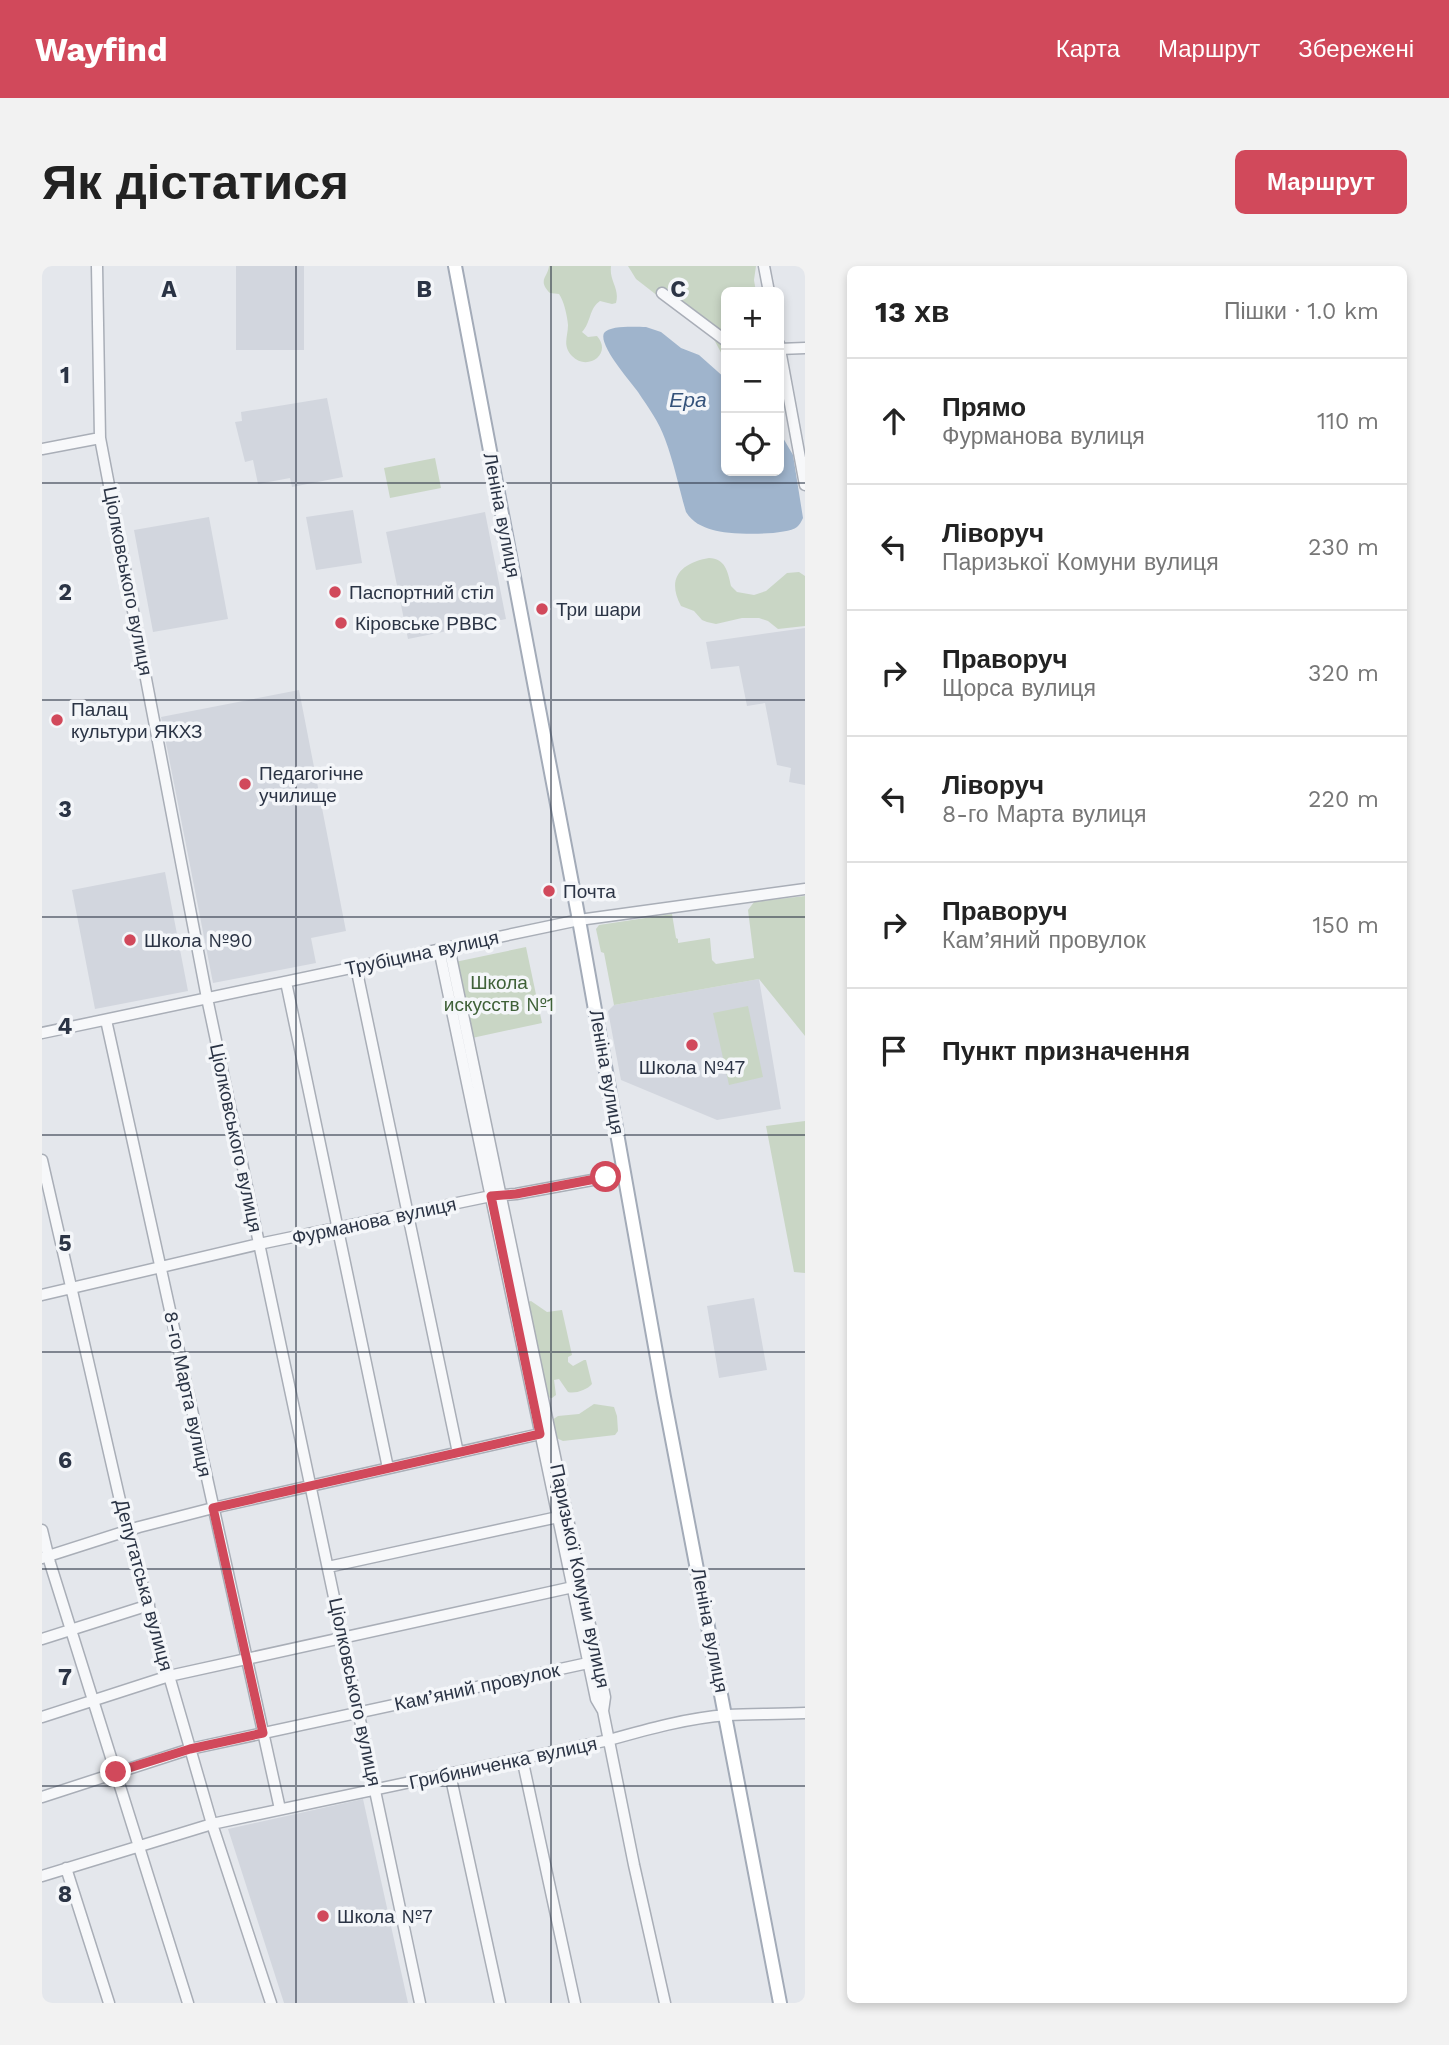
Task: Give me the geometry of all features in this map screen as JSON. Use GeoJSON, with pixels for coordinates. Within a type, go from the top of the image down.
{"type":"FeatureCollection","features":[{"type":"Feature","properties":{"kind":"main road","name":"Леніна вулиця"},"geometry":{"type":"LineString","coordinates":[[455,266],[579,920],[664,1396],[780,2003]]}},
{"type":"Feature","properties":{"kind":"street","name":"Ціолковського вулиця"},"geometry":{"type":"LineString","coordinates":[[97,266],[100,438],[207,998],[420,2003]]}},
{"type":"Feature","properties":{"kind":"street"},"geometry":{"type":"LineString","coordinates":[[764,266],[768,287]]}},
{"type":"Feature","properties":{"kind":"street"},"geometry":{"type":"LineString","coordinates":[[662,293],[721,337]]}},
{"type":"Feature","properties":{"kind":"street"},"geometry":{"type":"LineString","coordinates":[[784,347],[805,348]]}},
{"type":"Feature","properties":{"kind":"street"},"geometry":{"type":"LineString","coordinates":[[784,386],[801,445],[805,485]]}},
{"type":"Feature","properties":{"kind":"street"},"geometry":{"type":"LineString","coordinates":[[42,449],[100,438]]}},
{"type":"Feature","properties":{"kind":"street","name":"Трубіцина вулиця"},"geometry":{"type":"LineString","coordinates":[[42,1033],[579,920],[805,889]]}},
{"type":"Feature","properties":{"kind":"street","name":"Паризької Комуни вулиця"},"geometry":{"type":"LineString","coordinates":[[444,948],[495,1196],[603,1683],[603,1711]]}},
{"type":"Feature","properties":{"kind":"street"},"geometry":{"type":"LineString","coordinates":[[356,967],[458,1453]]}},
{"type":"Feature","properties":{"kind":"street"},"geometry":{"type":"LineString","coordinates":[[286,982],[388,1468]]}},
{"type":"Feature","properties":{"kind":"street","name":"8-го Марта вулиця"},"geometry":{"type":"LineString","coordinates":[[106,1020],[280,1809]]}},
{"type":"Feature","properties":{"kind":"street","name":"Депутатська вулиця"},"geometry":{"type":"LineString","coordinates":[[42,1160],[127,1531],[212,1824],[271,2003]]}},
{"type":"Feature","properties":{"kind":"street","name":"Фурманова вулиця"},"geometry":{"type":"LineString","coordinates":[[42,1295],[259,1244],[495,1196],[625,1174]]}},
{"type":"Feature","properties":{"kind":"street","name":"Паризької Комуни вулиця"},"geometry":{"type":"LineString","coordinates":[[495,1196],[540,1434],[596,1699],[603,1711],[665,2003]]}},
{"type":"Feature","properties":{"kind":"street"},"geometry":{"type":"LineString","coordinates":[[46,1557],[127,1531],[213,1508],[540,1434]]}},
{"type":"Feature","properties":{"kind":"street"},"geometry":{"type":"LineString","coordinates":[[328,1567],[558,1517]]}},
{"type":"Feature","properties":{"kind":"street"},"geometry":{"type":"LineString","coordinates":[[42,1530],[46,1557],[188,2003]]}},
{"type":"Feature","properties":{"kind":"street"},"geometry":{"type":"LineString","coordinates":[[42,1717],[169,1676],[573,1587]]}},
{"type":"Feature","properties":{"kind":"street"},"geometry":{"type":"LineString","coordinates":[[42,1639],[149,1605]]}},
{"type":"Feature","properties":{"kind":"street","name":"Кам’яний провулок"},"geometry":{"type":"LineString","coordinates":[[42,1797],[190,1749],[589,1663]]}},
{"type":"Feature","properties":{"kind":"street","name":"Грибиниченка вулиця"},"geometry":{"type":"LineString","coordinates":[[42,1876],[212,1824],[688,1721],[726,1716],[805,1713]]}},
{"type":"Feature","properties":{"kind":"street"},"geometry":{"type":"LineString","coordinates":[[522,1758],[575,2003]]}},
{"type":"Feature","properties":{"kind":"street"},"geometry":{"type":"LineString","coordinates":[[450,1774],[500,2003]]}},
{"type":"Feature","properties":{"kind":"street"},"geometry":{"type":"LineString","coordinates":[[66,1868],[109,2003]]}},
{"type":"Feature","properties":{"kind":"shaded area"},"geometry":{"type":"Polygon","coordinates":[[[236,266],[304,266],[304,350],[236,350],[236,266]]]}},
{"type":"Feature","properties":{"kind":"shaded area"},"geometry":{"type":"Polygon","coordinates":[[[327,398],[343,477],[292,487],[290,478],[258,484],[253,460],[245,462],[235,422],[242,421],[241,412],[327,398]]]}},
{"type":"Feature","properties":{"kind":"shaded area"},"geometry":{"type":"Polygon","coordinates":[[[353,510],[362,563],[316,570],[306,517],[353,510]]]}},
{"type":"Feature","properties":{"kind":"shaded area"},"geometry":{"type":"Polygon","coordinates":[[[485,512],[506,619],[408,639],[386,532],[485,512]]]}},
{"type":"Feature","properties":{"kind":"shaded area"},"geometry":{"type":"Polygon","coordinates":[[[209,517],[228,619],[153,632],[134,530],[209,517]]]}},
{"type":"Feature","properties":{"kind":"shaded area"},"geometry":{"type":"Polygon","coordinates":[[[805,628],[805,785],[789,782],[791,768],[777,765],[765,703],[747,706],[739,666],[711,669],[706,642],[805,628]]]}},
{"type":"Feature","properties":{"kind":"shaded area","name":"Педагогічне училище"},"geometry":{"type":"Polygon","coordinates":[[[299,690],[346,931],[311,938],[316,963],[213,983],[161,717],[299,690]]]}},
{"type":"Feature","properties":{"kind":"shaded area","name":"Школа №90"},"geometry":{"type":"Polygon","coordinates":[[[165,872],[188,991],[95,1009],[72,890],[165,872]]]}},
{"type":"Feature","properties":{"kind":"shaded area","name":"Школа №47"},"geometry":{"type":"Polygon","coordinates":[[[759,979],[781,1109],[717,1120],[621,1080],[608,1011],[614,1005],[759,979]]]}},
{"type":"Feature","properties":{"kind":"shaded area"},"geometry":{"type":"Polygon","coordinates":[[[754,1298],[767,1370],[719,1378],[707,1306],[754,1298]]]}},
{"type":"Feature","properties":{"kind":"shaded area","name":"Школа №7"},"geometry":{"type":"Polygon","coordinates":[[[363,1799],[408,2003],[284,2003],[228,1829],[363,1799]]]}},
{"type":"Feature","properties":{"kind":"green space"},"geometry":{"type":"Polygon","coordinates":[[[549,266],[611,266],[617,293],[616,303],[600,301],[596,304],[582,332],[588,337],[597,336],[601,343],[602,349],[596,359],[584,362],[578,360],[567,348],[568,325],[564,304],[559,294],[550,293],[544,285],[549,266]]]}},
{"type":"Feature","properties":{"kind":"green space"},"geometry":{"type":"Polygon","coordinates":[[[628,266],[756,266],[755,287],[721,287],[721,353],[709,330],[697,317],[672,307],[636,279],[628,266]]]}},
{"type":"Feature","properties":{"kind":"green space"},"geometry":{"type":"Polygon","coordinates":[[[435,458],[441,488],[390,498],[384,468],[435,458]]]}},
{"type":"Feature","properties":{"kind":"green space"},"geometry":{"type":"Polygon","coordinates":[[[709,558],[722,563],[731,586],[737,592],[754,595],[766,591],[787,573],[799,572],[805,576],[805,626],[778,629],[759,618],[742,618],[716,624],[702,620],[694,611],[681,606],[675,587],[679,573],[699,560],[709,558]]]}},
{"type":"Feature","properties":{"kind":"green space"},"geometry":{"type":"Polygon","coordinates":[[[805,896],[805,1036],[759,979],[614,1005],[604,953],[601,952],[596,929],[599,925],[672,914],[678,943],[710,938],[712,960],[716,964],[754,958],[748,910],[754,902],[805,896]]]}},
{"type":"Feature","properties":{"kind":"green space","name":"Школа искусств №1"},"geometry":{"type":"Polygon","coordinates":[[[526,947],[542,1023],[472,1038],[455,962],[526,947]]]}},
{"type":"Feature","properties":{"kind":"green space"},"geometry":{"type":"Polygon","coordinates":[[[748,1006],[763,1077],[729,1085],[713,1013],[748,1006]]]}},
{"type":"Feature","properties":{"kind":"green space"},"geometry":{"type":"Polygon","coordinates":[[[805,1121],[805,1273],[794,1272],[766,1126],[805,1121]]]}},
{"type":"Feature","properties":{"kind":"green space"},"geometry":{"type":"Polygon","coordinates":[[[531,1301],[547,1312],[562,1310],[572,1355],[568,1357],[568,1362],[573,1366],[586,1360],[592,1384],[587,1388],[568,1392],[559,1379],[554,1380],[556,1395],[552,1398],[546,1397],[525,1303],[531,1301]]]}},
{"type":"Feature","properties":{"kind":"green space"},"geometry":{"type":"Polygon","coordinates":[[[594,1404],[614,1407],[618,1431],[615,1435],[563,1441],[552,1436],[552,1420],[558,1416],[579,1414],[594,1404]]]}},
{"type":"Feature","properties":{"kind":"water","name":"Ера"},"geometry":{"type":"Polygon","coordinates":[[[646,327],[661,332],[681,348],[699,355],[721,375],[721,476],[784,476],[784,440],[793,455],[803,518],[797,527],[781,532],[756,534],[720,532],[705,527],[688,516],[660,427],[610,354],[603,339],[607,330],[646,327]]]}},
{"type":"Feature","properties":{"kind":"place","name":"Паспортний стіл"},"geometry":{"type":"Point","coordinates":[335,592]}},
{"type":"Feature","properties":{"kind":"place","name":"Три шари"},"geometry":{"type":"Point","coordinates":[542,609]}},
{"type":"Feature","properties":{"kind":"place","name":"Кіровське РВВС"},"geometry":{"type":"Point","coordinates":[341,623]}},
{"type":"Feature","properties":{"kind":"place","name":"Палац культури ЯКХЗ"},"geometry":{"type":"Point","coordinates":[57,720]}},
{"type":"Feature","properties":{"kind":"place","name":"Педагогічне училище"},"geometry":{"type":"Point","coordinates":[245,784]}},
{"type":"Feature","properties":{"kind":"place","name":"Почта"},"geometry":{"type":"Point","coordinates":[549,891]}},
{"type":"Feature","properties":{"kind":"place","name":"Школа №90"},"geometry":{"type":"Point","coordinates":[130,940]}},
{"type":"Feature","properties":{"kind":"place","name":"Школа №47"},"geometry":{"type":"Point","coordinates":[692,1045]}},
{"type":"Feature","properties":{"kind":"place","name":"Школа №7"},"geometry":{"type":"Point","coordinates":[323,1916]}},
{"type":"Feature","properties":{"kind":"route"},"geometry":{"type":"LineString","coordinates":[[116,1772],[190,1749],[263,1733],[213,1508],[540,1434],[491,1196],[516,1194],[606,1177]]}}]}
